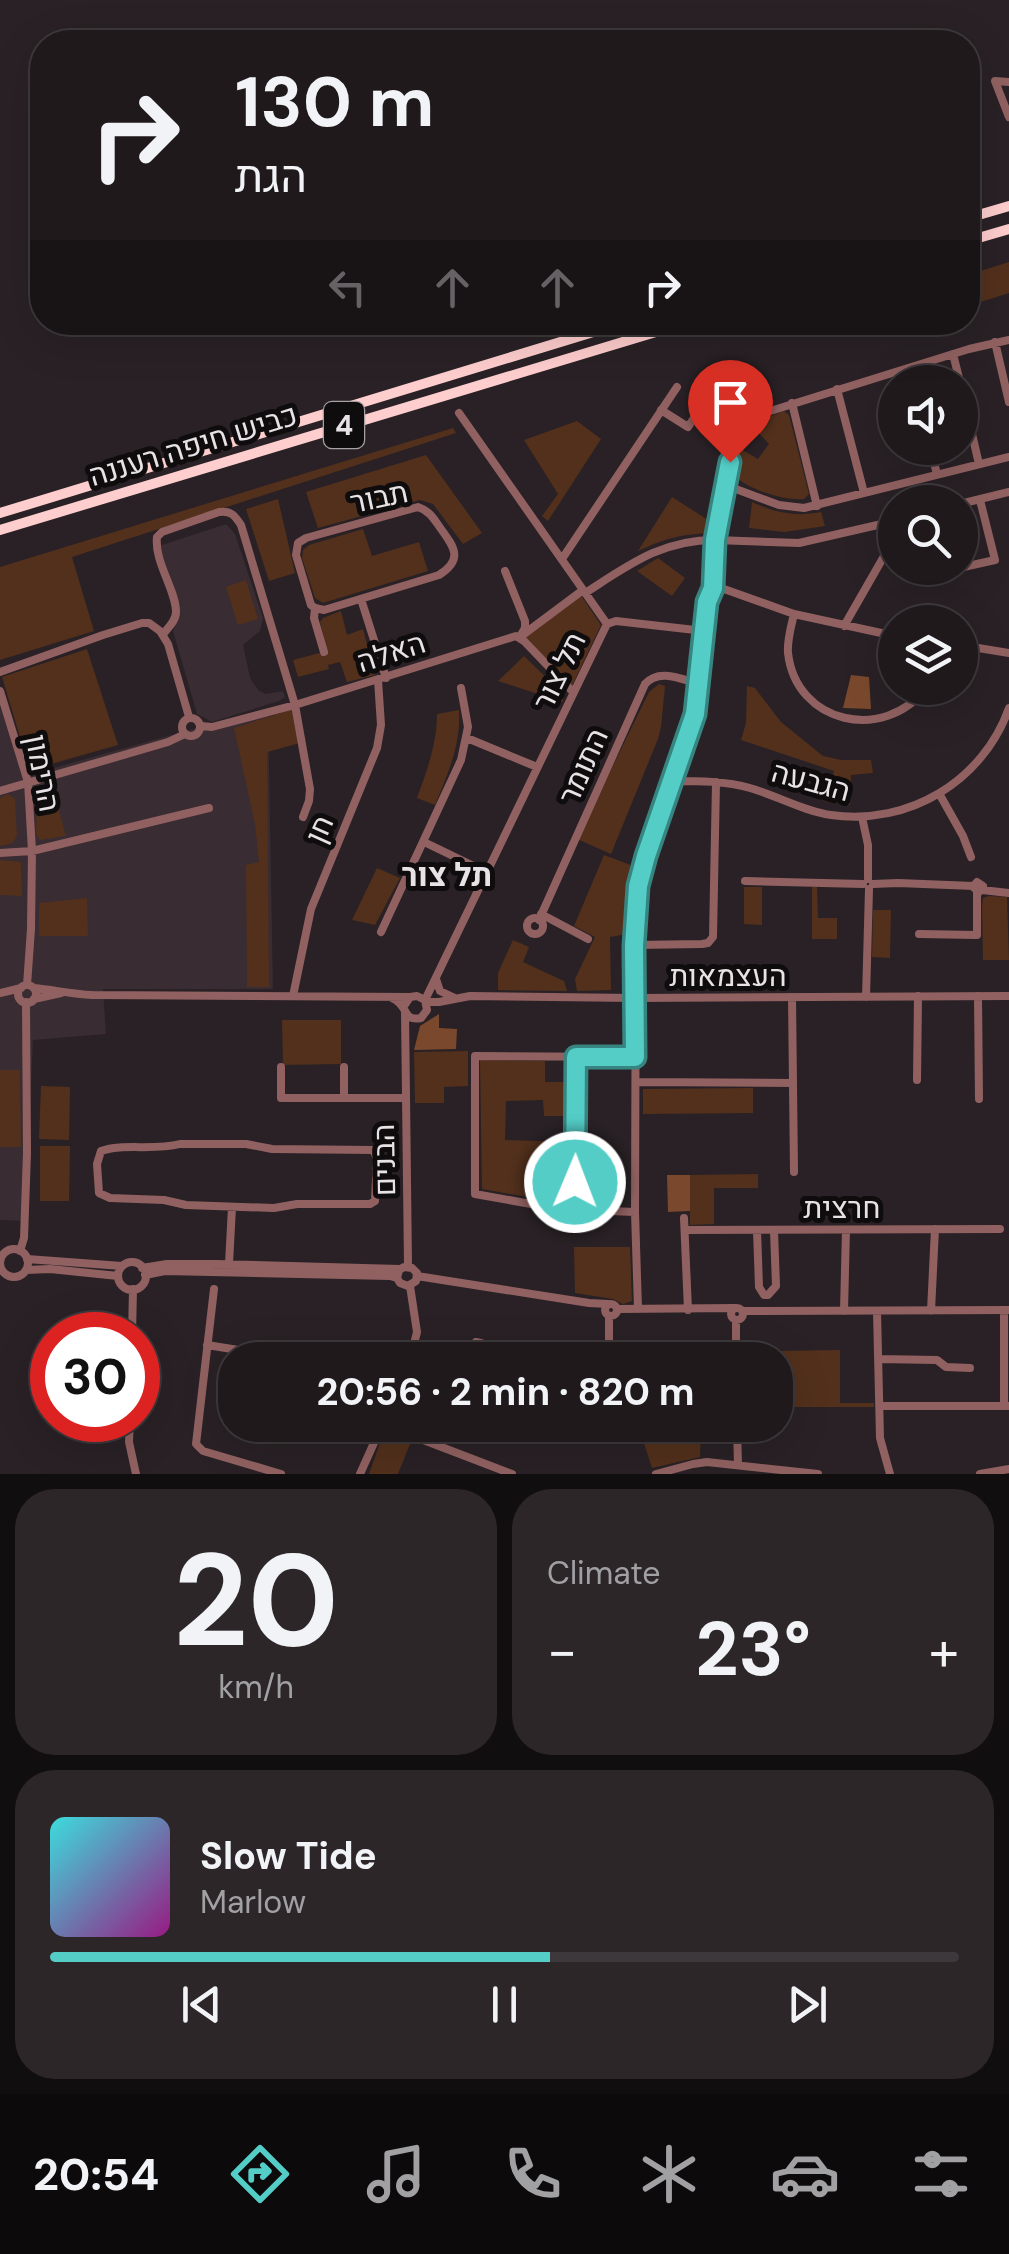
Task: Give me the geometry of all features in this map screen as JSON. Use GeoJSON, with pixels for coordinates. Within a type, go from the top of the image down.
{"type":"FeatureCollection","features":[{"type":"Feature","properties":{"kind":"highway"},"geometry":{"type":"LineString","coordinates":[[980,214],[1009,206]]}},
{"type":"Feature","properties":{"kind":"highway"},"geometry":{"type":"LineString","coordinates":[[980,237],[1009,228]]}},
{"type":"Feature","properties":{"kind":"highway","name":"כביש חיפה רעננה"},"geometry":{"type":"LineString","coordinates":[[0,514],[584,335]]}},
{"type":"Feature","properties":{"kind":"highway","name":"כביש חיפה רעננה"},"geometry":{"type":"LineString","coordinates":[[0,530],[646,335]]}},
{"type":"Feature","properties":{"kind":"street"},"geometry":{"type":"LineString","coordinates":[[1009,82],[995,82],[1009,118]]}},
{"type":"Feature","properties":{"kind":"street"},"geometry":{"type":"LineString","coordinates":[[638,1309],[636,898],[640,876],[690,732],[708,595],[713,588],[715,540],[735,446],[740,434],[764,412],[1009,340]]}},
{"type":"Feature","properties":{"kind":"street"},"geometry":{"type":"LineString","coordinates":[[994,342],[1009,402]]}},
{"type":"Feature","properties":{"kind":"street"},"geometry":{"type":"LineString","coordinates":[[953,354],[956,365]]}},
{"type":"Feature","properties":{"kind":"street"},"geometry":{"type":"LineString","coordinates":[[562,560],[676,387]]}},
{"type":"Feature","properties":{"kind":"street"},"geometry":{"type":"LineString","coordinates":[[837,389],[864,493]]}},
{"type":"Feature","properties":{"kind":"street"},"geometry":{"type":"LineString","coordinates":[[661,410],[688,427],[706,400]]}},
{"type":"Feature","properties":{"kind":"street"},"geometry":{"type":"LineString","coordinates":[[792,402],[817,506]]}},
{"type":"Feature","properties":{"kind":"street","name":"תל צור"},"geometry":{"type":"LineString","coordinates":[[414,1002],[438,975],[607,624],[459,413]]}},
{"type":"Feature","properties":{"kind":"street"},"geometry":{"type":"LineString","coordinates":[[725,485],[779,505],[817,506],[1009,457]]}},
{"type":"Feature","properties":{"kind":"street"},"geometry":{"type":"LineString","coordinates":[[978,460],[979,464]]}},
{"type":"Feature","properties":{"kind":"street"},"geometry":{"type":"LineString","coordinates":[[935,465],[937,474]]}},
{"type":"Feature","properties":{"kind":"street"},"geometry":{"type":"LineString","coordinates":[[978,564],[995,560],[980,500],[1009,492]]}},
{"type":"Feature","properties":{"kind":"street","name":"תבור"},"geometry":{"type":"LineString","coordinates":[[411,508],[424,508],[454,549],[451,566],[438,576],[361,599],[324,610],[314,608],[296,555],[298,543],[411,508]]}},
{"type":"Feature","properties":{"kind":"street"},"geometry":{"type":"LineString","coordinates":[[162,634],[172,623],[176,610],[157,537],[219,512],[232,513],[241,525],[296,705],[310,789],[303,817]]}},
{"type":"Feature","properties":{"kind":"street"},"geometry":{"type":"LineString","coordinates":[[520,637],[584,591],[658,549],[699,540],[799,543],[878,527]]}},
{"type":"Feature","properties":{"kind":"street"},"geometry":{"type":"LineString","coordinates":[[844,626],[878,567]]}},
{"type":"Feature","properties":{"kind":"street"},"geometry":{"type":"LineString","coordinates":[[504,572],[526,625],[520,637]]}},
{"type":"Feature","properties":{"kind":"street"},"geometry":{"type":"LineString","coordinates":[[713,588],[794,614],[878,633]]}},
{"type":"Feature","properties":{"kind":"street"},"geometry":{"type":"LineString","coordinates":[[361,599],[382,679]]}},
{"type":"Feature","properties":{"kind":"street"},"geometry":{"type":"LineString","coordinates":[[314,608],[324,652]]}},
{"type":"Feature","properties":{"kind":"street"},"geometry":{"type":"LineString","coordinates":[[794,614],[788,642],[791,665],[810,698],[830,712],[853,720],[890,716],[910,705]]}},
{"type":"Feature","properties":{"kind":"street"},"geometry":{"type":"LineString","coordinates":[[607,624],[616,621],[704,631]]}},
{"type":"Feature","properties":{"kind":"street"},"geometry":{"type":"LineString","coordinates":[[0,672],[142,623],[157,627],[168,644],[189,718]]}},
{"type":"Feature","properties":{"kind":"street","name":"האלה"},"geometry":{"type":"LineString","coordinates":[[201,726],[212,727],[296,705],[510,636],[520,637]]}},
{"type":"Feature","properties":{"kind":"street"},"geometry":{"type":"LineString","coordinates":[[520,637],[573,692]]}},
{"type":"Feature","properties":{"kind":"street"},"geometry":{"type":"LineString","coordinates":[[978,648],[1009,653]]}},
{"type":"Feature","properties":{"kind":"street","name":"התומר"},"geometry":{"type":"LineString","coordinates":[[588,939],[540,917],[645,684],[662,674],[699,684]]}},
{"type":"Feature","properties":{"kind":"street","name":"חן"},"geometry":{"type":"LineString","coordinates":[[293,996],[310,909],[377,748],[382,679]]}},
{"type":"Feature","properties":{"kind":"street"},"geometry":{"type":"LineString","coordinates":[[381,932],[457,770],[467,738],[461,688]]}},
{"type":"Feature","properties":{"kind":"street","name":"הרימון"},"geometry":{"type":"LineString","coordinates":[[0,691],[28,782],[32,851],[27,987]]}},
{"type":"Feature","properties":{"kind":"street","name":"הגבעה"},"geometry":{"type":"LineString","coordinates":[[673,781],[750,788],[816,812],[862,817],[907,808],[940,794],[975,766],[993,742],[1009,708]]}},
{"type":"Feature","properties":{"kind":"street"},"geometry":{"type":"LineString","coordinates":[[0,790],[185,734],[196,735],[201,726],[197,719],[189,718],[182,723],[185,734]]}},
{"type":"Feature","properties":{"kind":"street"},"geometry":{"type":"LineString","coordinates":[[467,738],[537,767]]}},
{"type":"Feature","properties":{"kind":"street"},"geometry":{"type":"LineString","coordinates":[[634,946],[702,944],[713,937],[716,782]]}},
{"type":"Feature","properties":{"kind":"street"},"geometry":{"type":"LineString","coordinates":[[940,794],[971,857]]}},
{"type":"Feature","properties":{"kind":"street"},"geometry":{"type":"LineString","coordinates":[[0,853],[32,851],[209,808]]}},
{"type":"Feature","properties":{"kind":"street"},"geometry":{"type":"LineString","coordinates":[[862,817],[868,852],[866,997]]}},
{"type":"Feature","properties":{"kind":"street"},"geometry":{"type":"LineString","coordinates":[[424,842],[486,872]]}},
{"type":"Feature","properties":{"kind":"street"},"geometry":{"type":"LineString","coordinates":[[745,881],[898,882],[1009,893]]}},
{"type":"Feature","properties":{"kind":"street"},"geometry":{"type":"LineString","coordinates":[[919,934],[976,935],[977,889]]}},
{"type":"Feature","properties":{"kind":"street"},"geometry":{"type":"LineString","coordinates":[[438,975],[440,991],[451,999]]}},
{"type":"Feature","properties":{"kind":"street"},"geometry":{"type":"LineString","coordinates":[[27,987],[36,993],[27,1000],[18,993],[27,987]]}},
{"type":"Feature","properties":{"kind":"street","name":"העצמאות"},"geometry":{"type":"LineString","coordinates":[[0,994],[27,987],[62,994]]}},
{"type":"Feature","properties":{"kind":"street","name":"העצמאות"},"geometry":{"type":"LineString","coordinates":[[0,994],[27,1000],[62,994],[388,996],[414,1002],[470,996],[1009,996]]}},
{"type":"Feature","properties":{"kind":"street"},"geometry":{"type":"LineString","coordinates":[[917,1080],[918,996]]}},
{"type":"Feature","properties":{"kind":"street"},"geometry":{"type":"LineString","coordinates":[[978,996],[978,1099]]}},
{"type":"Feature","properties":{"kind":"street"},"geometry":{"type":"LineString","coordinates":[[792,998],[794,1172]]}},
{"type":"Feature","properties":{"kind":"street","name":"העצמאות"},"geometry":{"type":"LineString","coordinates":[[418,1019],[451,999]]}},
{"type":"Feature","properties":{"kind":"street"},"geometry":{"type":"LineString","coordinates":[[26,1270],[27,1000]]}},
{"type":"Feature","properties":{"kind":"street"},"geometry":{"type":"LineString","coordinates":[[418,1019],[410,1018],[414,1002],[426,1013]]}},
{"type":"Feature","properties":{"kind":"street","name":"הבנים"},"geometry":{"type":"LineString","coordinates":[[402,1271],[406,1053],[414,1002]]}},
{"type":"Feature","properties":{"kind":"street","name":"הבנים"},"geometry":{"type":"LineString","coordinates":[[406,1053],[418,1019]]}},
{"type":"Feature","properties":{"kind":"street"},"geometry":{"type":"LineString","coordinates":[[635,1057],[476,1056],[475,1194],[559,1210],[635,1212]]}},
{"type":"Feature","properties":{"kind":"street"},"geometry":{"type":"LineString","coordinates":[[575,1210],[576,1057]]}},
{"type":"Feature","properties":{"kind":"street"},"geometry":{"type":"LineString","coordinates":[[281,1066],[281,1098],[406,1098]]}},
{"type":"Feature","properties":{"kind":"street"},"geometry":{"type":"LineString","coordinates":[[344,1067],[344,1098]]}},
{"type":"Feature","properties":{"kind":"street"},"geometry":{"type":"LineString","coordinates":[[636,1082],[793,1083]]}},
{"type":"Feature","properties":{"kind":"street"},"geometry":{"type":"LineString","coordinates":[[180,1144],[373,1150],[376,1154],[377,1194],[370,1204],[232,1207],[104,1196],[97,1188],[98,1156],[109,1148],[160,1149],[180,1144]]}},
{"type":"Feature","properties":{"kind":"street"},"geometry":{"type":"LineString","coordinates":[[230,1264],[232,1207]]}},
{"type":"Feature","properties":{"kind":"street"},"geometry":{"type":"LineString","coordinates":[[684,1218],[688,1310]]}},
{"type":"Feature","properties":{"kind":"street"},"geometry":{"type":"LineString","coordinates":[[932,1311],[935,1229]]}},
{"type":"Feature","properties":{"kind":"street","name":"חרצית"},"geometry":{"type":"LineString","coordinates":[[684,1230],[1000,1229]]}},
{"type":"Feature","properties":{"kind":"street"},"geometry":{"type":"LineString","coordinates":[[757,1230],[759,1287],[764,1295],[771,1294],[776,1286],[774,1230]]}},
{"type":"Feature","properties":{"kind":"street"},"geometry":{"type":"LineString","coordinates":[[844,1311],[846,1230]]}},
{"type":"Feature","properties":{"kind":"street"},"geometry":{"type":"LineString","coordinates":[[120,1271],[14,1250],[6,1252],[1,1260],[4,1272],[14,1277],[26,1270],[120,1271],[132,1262],[144,1272],[415,1270],[416,1282],[403,1286],[402,1271]]}},
{"type":"Feature","properties":{"kind":"street"},"geometry":{"type":"LineString","coordinates":[[144,1272],[178,1264],[402,1271]]}},
{"type":"Feature","properties":{"kind":"street"},"geometry":{"type":"LineString","coordinates":[[120,1271],[124,1287],[133,1290],[141,1286],[144,1272]]}},
{"type":"Feature","properties":{"kind":"street"},"geometry":{"type":"LineString","coordinates":[[417,1276],[589,1303],[615,1314],[618,1309],[713,1310],[736,1314],[1007,1310],[1007,1406],[880,1406]]}},
{"type":"Feature","properties":{"kind":"street"},"geometry":{"type":"LineString","coordinates":[[410,1286],[416,1342]]}},
{"type":"Feature","properties":{"kind":"street"},"geometry":{"type":"LineString","coordinates":[[214,1289],[196,1444],[204,1451],[280,1474]]}},
{"type":"Feature","properties":{"kind":"street"},"geometry":{"type":"LineString","coordinates":[[133,1290],[133,1312]]}},
{"type":"Feature","properties":{"kind":"street"},"geometry":{"type":"LineString","coordinates":[[607,1310],[608,1342]]}},
{"type":"Feature","properties":{"kind":"street"},"geometry":{"type":"LineString","coordinates":[[876,1311],[881,1448],[890,1474]]}},
{"type":"Feature","properties":{"kind":"street"},"geometry":{"type":"LineString","coordinates":[[736,1314],[736,1342]]}},
{"type":"Feature","properties":{"kind":"street"},"geometry":{"type":"LineString","coordinates":[[207,1346],[218,1348]]}},
{"type":"Feature","properties":{"kind":"street"},"geometry":{"type":"LineString","coordinates":[[878,1360],[937,1360],[946,1368],[970,1368]]}},
{"type":"Feature","properties":{"kind":"street"},"geometry":{"type":"LineString","coordinates":[[129,1442],[136,1474]]}},
{"type":"Feature","properties":{"kind":"street"},"geometry":{"type":"LineString","coordinates":[[360,1474],[375,1442]]}},
{"type":"Feature","properties":{"kind":"street"},"geometry":{"type":"LineString","coordinates":[[428,1442],[512,1474]]}},
{"type":"Feature","properties":{"kind":"street"},"geometry":{"type":"LineString","coordinates":[[737,1442],[738,1464]]}},
{"type":"Feature","properties":{"kind":"street"},"geometry":{"type":"LineString","coordinates":[[656,1474],[699,1462],[818,1474]]}},
{"type":"Feature","properties":{"kind":"street"},"geometry":{"type":"LineString","coordinates":[[980,1474],[1009,1469]]}},
{"type":"Feature","properties":{"kind":"shaded area"},"geometry":{"type":"Polygon","coordinates":[[[1009,262],[1009,293],[980,302],[980,271],[1009,262]]]}},
{"type":"Feature","properties":{"kind":"shaded area"},"geometry":{"type":"Polygon","coordinates":[[[784,411],[789,415],[809,494],[804,499],[765,493],[732,473],[741,449],[758,459],[769,444],[754,428],[784,411]]]}},
{"type":"Feature","properties":{"kind":"shaded area"},"geometry":{"type":"Polygon","coordinates":[[[577,421],[601,439],[548,521],[542,516],[558,494],[524,440],[577,421]]]}},
{"type":"Feature","properties":{"kind":"shaded area"},"geometry":{"type":"Polygon","coordinates":[[[453,428],[456,433],[72,557],[94,631],[0,660],[0,567],[453,428]]]}},
{"type":"Feature","properties":{"kind":"shaded area"},"geometry":{"type":"Polygon","coordinates":[[[426,455],[482,533],[463,544],[433,504],[420,500],[318,528],[306,492],[426,455]]]}},
{"type":"Feature","properties":{"kind":"shaded area"},"geometry":{"type":"Polygon","coordinates":[[[672,497],[716,525],[713,533],[674,538],[638,551],[672,497]]]}},
{"type":"Feature","properties":{"kind":"shaded area"},"geometry":{"type":"Polygon","coordinates":[[[278,499],[295,573],[269,581],[246,509],[278,499]]]}},
{"type":"Feature","properties":{"kind":"shaded area"},"geometry":{"type":"Polygon","coordinates":[[[752,502],[786,513],[821,512],[825,526],[784,532],[749,528],[752,502]]]}},
{"type":"Feature","properties":{"kind":"shaded area"},"geometry":{"type":"Polygon","coordinates":[[[223,525],[235,534],[263,618],[260,631],[243,645],[250,678],[259,691],[283,691],[285,697],[212,722],[197,714],[173,631],[180,614],[159,546],[223,525]]]}},
{"type":"Feature","properties":{"kind":"shaded area"},"geometry":{"type":"Polygon","coordinates":[[[363,529],[372,556],[419,542],[428,571],[323,603],[315,598],[303,550],[363,529]]]}},
{"type":"Feature","properties":{"kind":"shaded area"},"geometry":{"type":"Polygon","coordinates":[[[658,558],[685,578],[672,596],[637,571],[658,558]]]}},
{"type":"Feature","properties":{"kind":"shaded area"},"geometry":{"type":"Polygon","coordinates":[[[246,580],[258,619],[238,625],[226,587],[246,580]]]}},
{"type":"Feature","properties":{"kind":"shaded area"},"geometry":{"type":"Polygon","coordinates":[[[580,594],[601,625],[572,686],[525,637],[580,594]]]}},
{"type":"Feature","properties":{"kind":"shaded area"},"geometry":{"type":"Polygon","coordinates":[[[341,611],[347,635],[363,629],[375,675],[347,682],[340,662],[298,677],[293,660],[327,651],[320,622],[341,611]]]}},
{"type":"Feature","properties":{"kind":"shaded area"},"geometry":{"type":"Polygon","coordinates":[[[87,649],[118,745],[30,770],[2,677],[87,649]]]}},
{"type":"Feature","properties":{"kind":"shaded area"},"geometry":{"type":"Polygon","coordinates":[[[524,656],[562,693],[563,702],[498,681],[524,656]]]}},
{"type":"Feature","properties":{"kind":"shaded area"},"geometry":{"type":"Polygon","coordinates":[[[851,675],[869,677],[871,709],[843,708],[851,675]]]}},
{"type":"Feature","properties":{"kind":"shaded area"},"geometry":{"type":"Polygon","coordinates":[[[659,684],[665,686],[658,739],[611,854],[577,839],[649,692],[659,684]]]}},
{"type":"Feature","properties":{"kind":"shaded area"},"geometry":{"type":"Polygon","coordinates":[[[747,686],[755,688],[781,722],[823,756],[871,760],[873,773],[851,775],[850,805],[823,801],[834,771],[741,740],[746,723],[747,686]]]}},
{"type":"Feature","properties":{"kind":"shaded area"},"geometry":{"type":"Polygon","coordinates":[[[0,692],[25,776],[268,708],[273,989],[103,989],[106,1034],[33,1040],[25,1221],[0,1220],[0,692]]]}},
{"type":"Feature","properties":{"kind":"shaded area"},"geometry":{"type":"Polygon","coordinates":[[[293,709],[300,743],[267,752],[269,987],[247,987],[246,865],[259,862],[255,824],[234,728],[293,709]]]}},
{"type":"Feature","properties":{"kind":"shaded area"},"geometry":{"type":"Polygon","coordinates":[[[459,710],[456,747],[435,805],[417,798],[433,746],[437,714],[459,710]]]}},
{"type":"Feature","properties":{"kind":"shaded area"},"geometry":{"type":"Polygon","coordinates":[[[52,786],[66,836],[40,840],[36,834],[37,795],[52,786]]]}},
{"type":"Feature","properties":{"kind":"shaded area"},"geometry":{"type":"Polygon","coordinates":[[[8,794],[15,799],[17,835],[13,843],[0,846],[0,798],[8,794]]]}},
{"type":"Feature","properties":{"kind":"shaded area"},"geometry":{"type":"Polygon","coordinates":[[[604,855],[636,867],[629,892],[627,934],[610,937],[611,990],[577,991],[575,979],[595,937],[574,926],[604,855]]]}},
{"type":"Feature","properties":{"kind":"shaded area"},"geometry":{"type":"Polygon","coordinates":[[[0,860],[21,862],[22,896],[0,895],[0,860]]]}},
{"type":"Feature","properties":{"kind":"shaded area"},"geometry":{"type":"Polygon","coordinates":[[[377,868],[400,878],[375,925],[352,920],[377,868]]]}},
{"type":"Feature","properties":{"kind":"shaded area"},"geometry":{"type":"Polygon","coordinates":[[[744,887],[762,887],[762,925],[744,924],[744,887]]]}},
{"type":"Feature","properties":{"kind":"shaded area"},"geometry":{"type":"Polygon","coordinates":[[[812,887],[817,887],[818,918],[837,918],[837,939],[812,939],[812,887]]]}},
{"type":"Feature","properties":{"kind":"shaded area"},"geometry":{"type":"Polygon","coordinates":[[[1007,897],[1009,960],[983,960],[982,906],[983,898],[1007,897]]]}},
{"type":"Feature","properties":{"kind":"shaded area"},"geometry":{"type":"Polygon","coordinates":[[[87,898],[88,936],[39,936],[39,903],[87,898]]]}},
{"type":"Feature","properties":{"kind":"shaded area"},"geometry":{"type":"Polygon","coordinates":[[[873,910],[891,910],[890,958],[872,957],[873,910]]]}},
{"type":"Feature","properties":{"kind":"shaded area"},"geometry":{"type":"Polygon","coordinates":[[[513,940],[529,947],[523,962],[564,981],[567,991],[498,990],[498,973],[513,940]]]}},
{"type":"Feature","properties":{"kind":"shaded area"},"geometry":{"type":"Polygon","coordinates":[[[439,1014],[439,1028],[457,1029],[456,1049],[414,1050],[420,1026],[439,1014]]]}},
{"type":"Feature","properties":{"kind":"shaded area"},"geometry":{"type":"Polygon","coordinates":[[[282,1020],[341,1020],[341,1064],[283,1065],[282,1020]]]}},
{"type":"Feature","properties":{"kind":"shaded area"},"geometry":{"type":"Polygon","coordinates":[[[468,1051],[468,1086],[444,1087],[444,1103],[415,1103],[414,1052],[468,1051]]]}},
{"type":"Feature","properties":{"kind":"shaded area"},"geometry":{"type":"Polygon","coordinates":[[[480,1060],[545,1061],[545,1082],[569,1082],[568,1116],[544,1116],[543,1100],[506,1101],[505,1140],[569,1142],[568,1204],[482,1189],[480,1060]]]}},
{"type":"Feature","properties":{"kind":"shaded area"},"geometry":{"type":"Polygon","coordinates":[[[0,1070],[20,1070],[21,1147],[0,1147],[0,1070]]]}},
{"type":"Feature","properties":{"kind":"shaded area"},"geometry":{"type":"Polygon","coordinates":[[[41,1086],[70,1087],[69,1140],[39,1139],[41,1086]]]}},
{"type":"Feature","properties":{"kind":"shaded area"},"geometry":{"type":"Polygon","coordinates":[[[753,1088],[753,1113],[643,1114],[643,1089],[753,1088]]]}},
{"type":"Feature","properties":{"kind":"shaded area"},"geometry":{"type":"Polygon","coordinates":[[[40,1146],[70,1146],[69,1201],[40,1201],[40,1146]]]}},
{"type":"Feature","properties":{"kind":"shaded area"},"geometry":{"type":"Polygon","coordinates":[[[758,1174],[758,1188],[714,1188],[714,1224],[690,1225],[690,1175],[758,1174]]]}},
{"type":"Feature","properties":{"kind":"shaded area"},"geometry":{"type":"Polygon","coordinates":[[[667,1175],[690,1175],[690,1211],[668,1212],[667,1175]]]}},
{"type":"Feature","properties":{"kind":"shaded area"},"geometry":{"type":"Polygon","coordinates":[[[574,1247],[630,1247],[632,1301],[623,1304],[575,1293],[574,1247]]]}},
{"type":"Feature","properties":{"kind":"shaded area"},"geometry":{"type":"Polygon","coordinates":[[[840,1350],[840,1403],[874,1403],[874,1407],[793,1407],[793,1351],[840,1350]]]}},
{"type":"Feature","properties":{"kind":"shaded area"},"geometry":{"type":"Polygon","coordinates":[[[381,1442],[410,1444],[398,1474],[369,1474],[381,1442]]]}},
{"type":"Feature","properties":{"kind":"shaded area"},"geometry":{"type":"Polygon","coordinates":[[[644,1442],[700,1442],[700,1457],[652,1468],[644,1442]]]}},
{"type":"Feature","properties":{"kind":"district","name":"תל צור"},"geometry":{"type":"Point","coordinates":[447,875]}},
{"type":"Feature","properties":{"kind":"route"},"geometry":{"type":"LineString","coordinates":[[575,1182],[576,1057],[635,1057],[636,898],[646,856],[695,714],[707,602],[713,588],[715,540],[730,462]]}}]}
